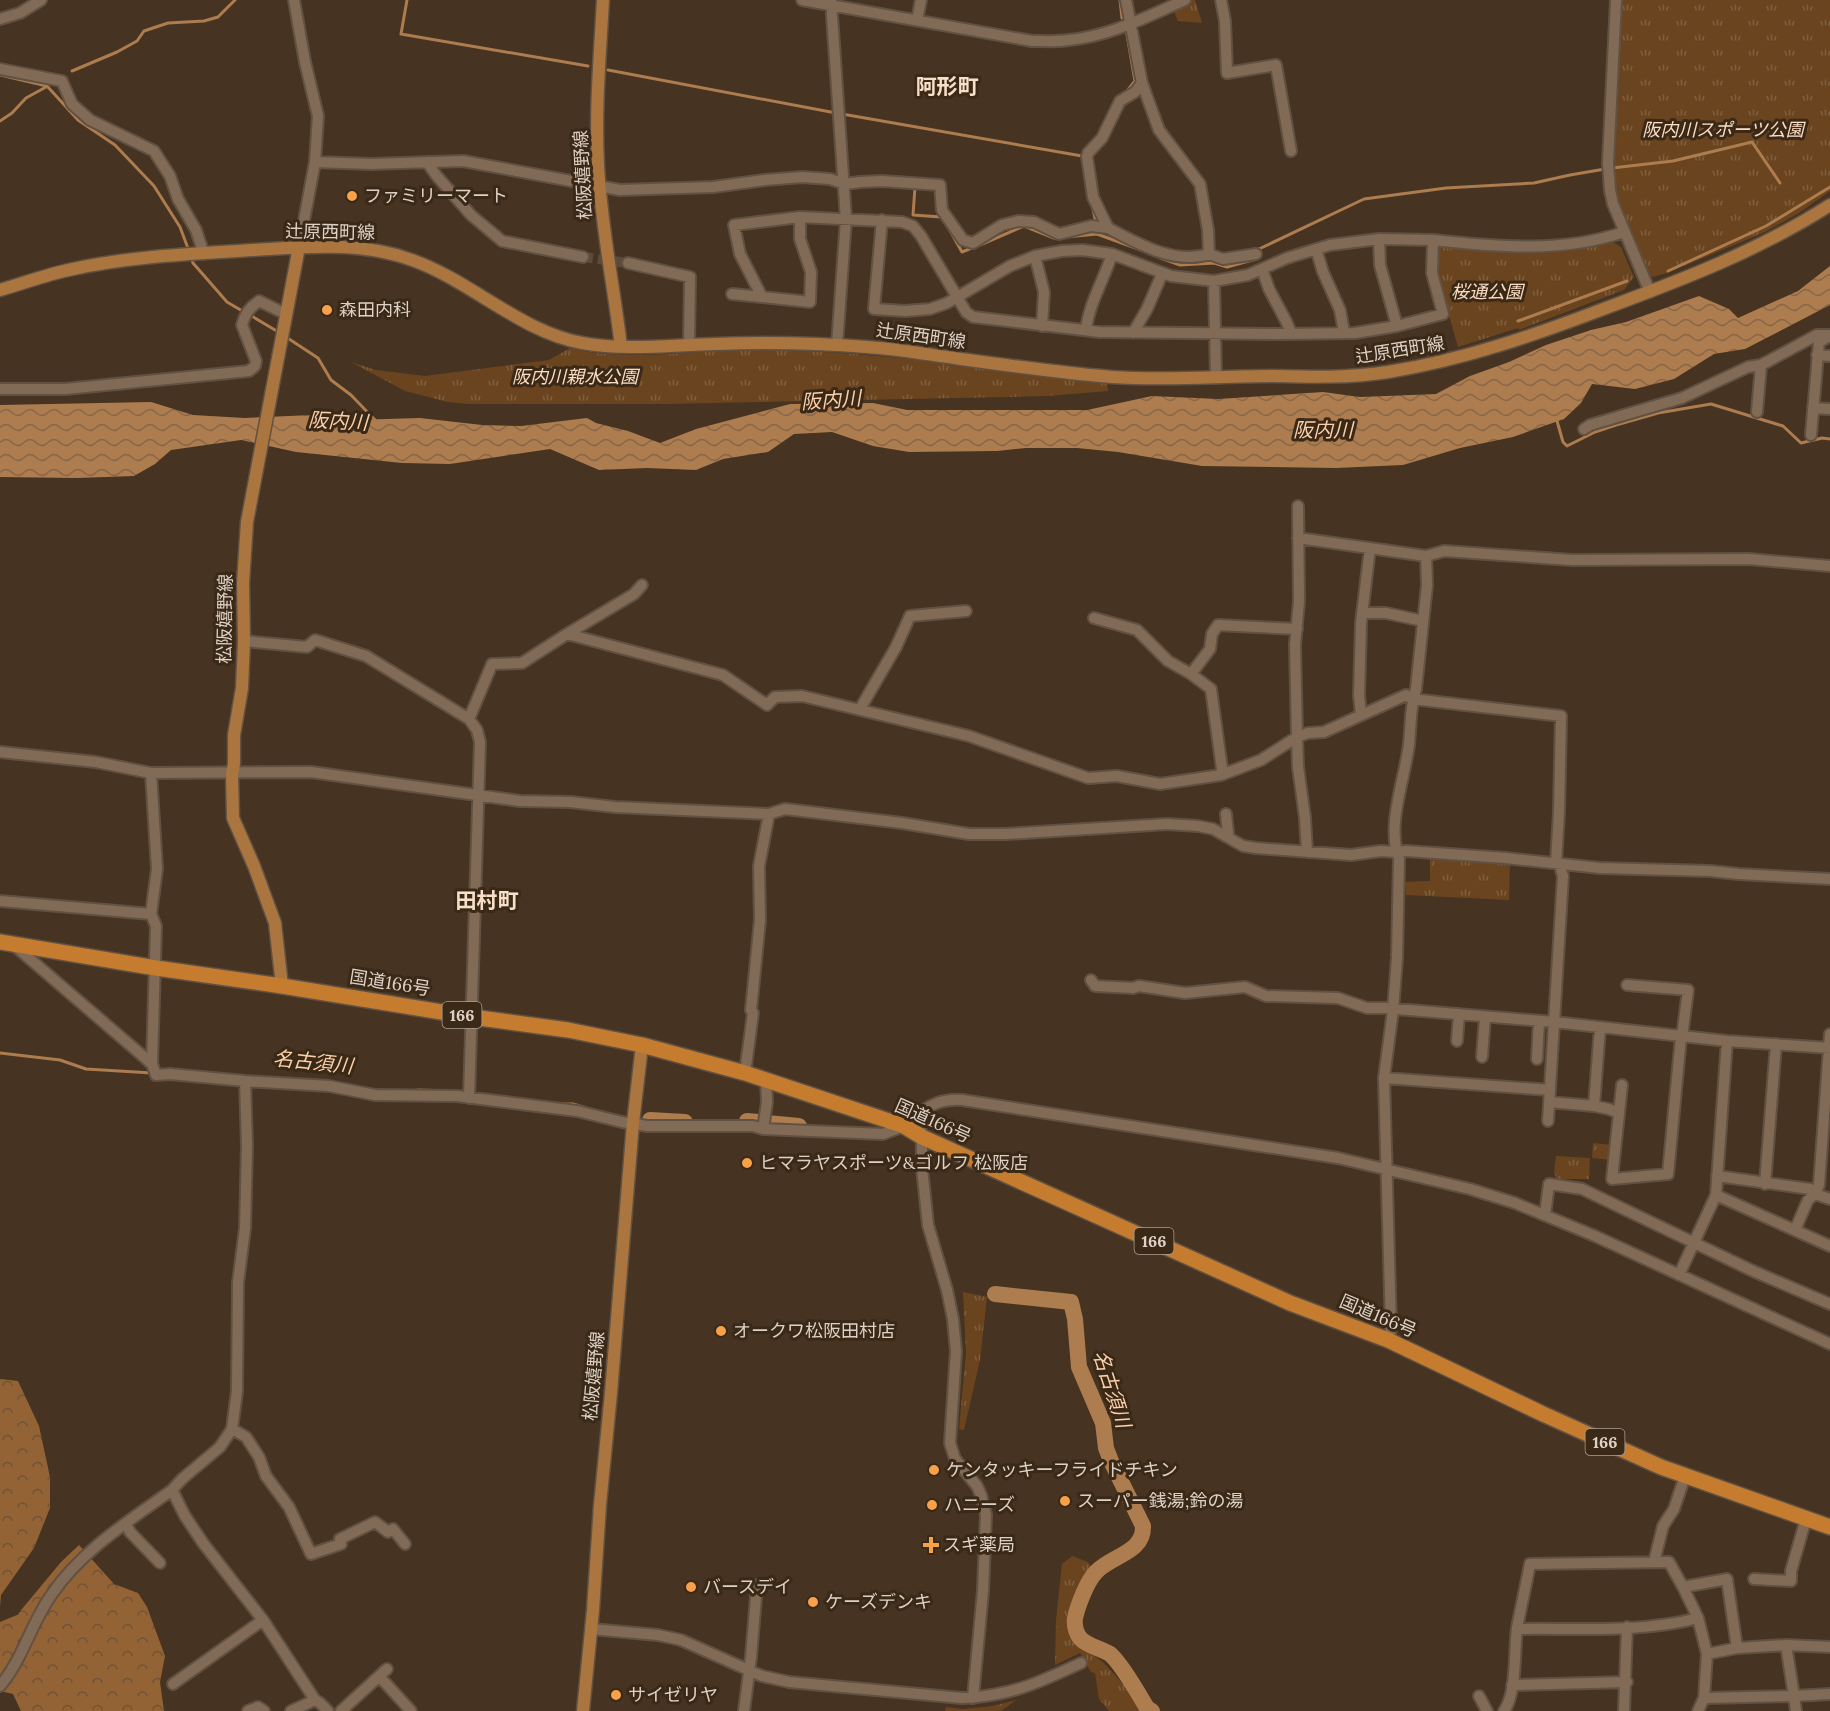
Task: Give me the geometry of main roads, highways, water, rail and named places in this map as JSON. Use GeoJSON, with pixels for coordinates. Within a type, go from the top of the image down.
{"type":"FeatureCollection","features":[{"type":"Feature","properties":{"kind":"highway","name":"国道166号"},"geometry":{"type":"LineString","coordinates":[[4,940],[156,968],[568,1030],[642,1045],[745,1073],[904,1126],[922,1137],[1290,1303],[1388,1340],[1597,1439],[1685,1476],[1830,1527]]}},
{"type":"Feature","properties":{"kind":"main road","name":"松阪嬉野線"},"geometry":{"type":"LineString","coordinates":[[603,0],[598,91],[598,165],[604,229],[621,347]]}},
{"type":"Feature","properties":{"kind":"main road","name":"辻原西町線"},"geometry":{"type":"LineString","coordinates":[[0,290],[71,269],[124,261],[299,247],[354,247],[400,255],[445,273],[522,319],[554,335],[589,344],[621,347],[783,342],[895,349],[1110,377],[1341,377],[1438,363],[1475,354],[1551,328],[1740,256],[1830,205]]}},
{"type":"Feature","properties":{"kind":"main road","name":"松阪嬉野線"},"geometry":{"type":"LineString","coordinates":[[282,986],[275,923],[255,866],[233,818],[232,774],[234,735],[242,688],[243,583],[247,522],[299,247]]}},
{"type":"Feature","properties":{"kind":"main road","name":"松阪嬉野線"},"geometry":{"type":"LineString","coordinates":[[583,1711],[633,1123],[642,1045]]}},
{"type":"Feature","properties":{"kind":"water","name":"阪内川"},"geometry":{"type":"Polygon","coordinates":[[[1830,266],[1830,305],[1745,349],[1714,354],[1674,379],[1635,389],[1592,384],[1581,403],[1564,419],[1513,437],[1460,448],[1403,465],[1336,468],[1202,466],[1118,452],[1077,448],[909,452],[873,446],[832,432],[794,434],[768,452],[723,459],[696,470],[647,468],[599,470],[550,449],[450,464],[402,463],[296,452],[241,440],[171,450],[155,464],[134,476],[0,477],[0,405],[151,402],[193,415],[245,418],[312,415],[353,420],[420,418],[482,425],[521,426],[587,418],[596,423],[628,431],[660,443],[696,429],[790,404],[873,403],[907,410],[1087,410],[1152,396],[1218,399],[1323,392],[1360,397],[1436,394],[1470,376],[1546,345],[1591,330],[1626,322],[1699,296],[1729,309],[1738,318],[1798,291],[1830,266]]]}},
{"type":"Feature","properties":{"kind":"waterway"},"geometry":{"type":"LineString","coordinates":[[72,71],[137,41],[144,31],[168,23],[204,21],[218,17],[235,0]]}},
{"type":"Feature","properties":{"kind":"waterway"},"geometry":{"type":"LineString","coordinates":[[407,0],[401,34],[588,66]]}},
{"type":"Feature","properties":{"kind":"waterway"},"geometry":{"type":"LineString","coordinates":[[1120,0],[1122,18]]}},
{"type":"Feature","properties":{"kind":"waterway"},"geometry":{"type":"LineString","coordinates":[[1126,29],[1135,81],[1127,91]]}},
{"type":"Feature","properties":{"kind":"waterway"},"geometry":{"type":"LineString","coordinates":[[608,70],[836,113]]}},
{"type":"Feature","properties":{"kind":"waterway"},"geometry":{"type":"LineString","coordinates":[[0,75],[47,86],[78,120],[115,145],[154,186],[180,227],[189,251]]}},
{"type":"Feature","properties":{"kind":"waterway"},"geometry":{"type":"LineString","coordinates":[[0,121],[12,113],[26,98],[46,87]]}},
{"type":"Feature","properties":{"kind":"waterway"},"geometry":{"type":"LineString","coordinates":[[842,114],[1082,156]]}},
{"type":"Feature","properties":{"kind":"waterway"},"geometry":{"type":"LineString","coordinates":[[1612,168],[1673,161],[1752,142],[1780,183]]}},
{"type":"Feature","properties":{"kind":"waterway"},"geometry":{"type":"LineString","coordinates":[[1259,251],[1364,199],[1446,188],[1534,183],[1605,169]]}},
{"type":"Feature","properties":{"kind":"waterway"},"geometry":{"type":"LineString","coordinates":[[915,187],[913,215],[941,217]]}},
{"type":"Feature","properties":{"kind":"waterway"},"geometry":{"type":"LineString","coordinates":[[1668,271],[1766,226],[1830,187]]}},
{"type":"Feature","properties":{"kind":"waterway"},"geometry":{"type":"LineString","coordinates":[[1093,209],[1096,223]]}},
{"type":"Feature","properties":{"kind":"waterway"},"geometry":{"type":"LineString","coordinates":[[980,245],[1024,226],[1054,238],[1060,238]]}},
{"type":"Feature","properties":{"kind":"waterway"},"geometry":{"type":"LineString","coordinates":[[948,227],[962,252],[974,247]]}},
{"type":"Feature","properties":{"kind":"waterway"},"geometry":{"type":"LineString","coordinates":[[1066,237],[1097,234],[1141,250]]}},
{"type":"Feature","properties":{"kind":"waterway"},"geometry":{"type":"LineString","coordinates":[[191,257],[193,263],[227,302],[244,312]]}},
{"type":"Feature","properties":{"kind":"waterway"},"geometry":{"type":"LineString","coordinates":[[1158,257],[1180,265],[1214,263],[1227,267],[1256,259]]}},
{"type":"Feature","properties":{"kind":"waterway"},"geometry":{"type":"LineString","coordinates":[[1518,321],[1627,281]]}},
{"type":"Feature","properties":{"kind":"waterway"},"geometry":{"type":"LineString","coordinates":[[250,315],[280,333]]}},
{"type":"Feature","properties":{"kind":"waterway"},"geometry":{"type":"LineString","coordinates":[[286,337],[318,358],[331,380],[351,395],[376,421]]}},
{"type":"Feature","properties":{"kind":"waterway"},"geometry":{"type":"LineString","coordinates":[[1557,421],[1563,442],[1567,446],[1595,432],[1616,425],[1658,413],[1711,404],[1783,426],[1801,443],[1822,438],[1830,439]]}},
{"type":"Feature","properties":{"kind":"waterway","name":"名古須川"},"geometry":{"type":"LineString","coordinates":[[0,1053],[60,1060],[86,1069],[152,1073]]}},
{"type":"Feature","properties":{"kind":"waterway","name":"名古須川"},"geometry":{"type":"LineString","coordinates":[[418,1090],[450,1091]]}},
{"type":"Feature","properties":{"kind":"waterway","name":"名古須川"},"geometry":{"type":"LineString","coordinates":[[561,1104],[573,1104],[593,1110]]}},
{"type":"Feature","properties":{"kind":"waterway","name":"名古須川"},"geometry":{"type":"LineString","coordinates":[[650,1120],[685,1122]]}},
{"type":"Feature","properties":{"kind":"waterway","name":"名古須川"},"geometry":{"type":"LineString","coordinates":[[747,1121],[799,1126]]}},
{"type":"Feature","properties":{"kind":"waterway","name":"名古須川"},"geometry":{"type":"LineString","coordinates":[[995,1294],[1071,1302],[1075,1319],[1079,1367],[1103,1423],[1106,1448],[1111,1461],[1143,1526],[1142,1535],[1133,1548],[1103,1566],[1093,1576],[1078,1607],[1075,1626],[1084,1642],[1110,1654],[1115,1659],[1147,1708],[1152,1711]]}},
{"type":"Feature","properties":{"kind":"tunnel"},"geometry":{"type":"LineString","coordinates":[[583,257],[628,263]]}},
{"type":"Feature","properties":{"kind":"place","name":"ファミリーマート"},"geometry":{"type":"Point","coordinates":[352,196]}},
{"type":"Feature","properties":{"kind":"place","name":"森田内科"},"geometry":{"type":"Point","coordinates":[327,310]}},
{"type":"Feature","properties":{"kind":"place","name":"ヒマラヤスポーツ&ゴルフ 松阪店"},"geometry":{"type":"Point","coordinates":[747,1163]}},
{"type":"Feature","properties":{"kind":"place","name":"オークワ松阪田村店"},"geometry":{"type":"Point","coordinates":[721,1331]}},
{"type":"Feature","properties":{"kind":"place","name":"ケンタッキーフライドチキン"},"geometry":{"type":"Point","coordinates":[934,1470]}},
{"type":"Feature","properties":{"kind":"place","name":"スーパー銭湯;鈴の湯"},"geometry":{"type":"Point","coordinates":[1065,1501]}},
{"type":"Feature","properties":{"kind":"place","name":"ハニーズ"},"geometry":{"type":"Point","coordinates":[932,1505]}},
{"type":"Feature","properties":{"kind":"place","name":"スギ薬局"},"geometry":{"type":"Point","coordinates":[931,1545]}},
{"type":"Feature","properties":{"kind":"place","name":"バースデイ"},"geometry":{"type":"Point","coordinates":[691,1587]}},
{"type":"Feature","properties":{"kind":"place","name":"ケーズデンキ"},"geometry":{"type":"Point","coordinates":[813,1602]}},
{"type":"Feature","properties":{"kind":"place","name":"サイゼリヤ"},"geometry":{"type":"Point","coordinates":[616,1695]}},
{"type":"Feature","properties":{"kind":"district","name":"阿形町"},"geometry":{"type":"Point","coordinates":[947,87]}},
{"type":"Feature","properties":{"kind":"district","name":"田村町"},"geometry":{"type":"Point","coordinates":[487,901]}},
{"type":"Feature","properties":{"kind":"park label","name":"阪内川スポーツ公園"},"geometry":{"type":"Point","coordinates":[1723,130]}},
{"type":"Feature","properties":{"kind":"park label","name":"桜通公園"},"geometry":{"type":"Point","coordinates":[1487,292]}},
{"type":"Feature","properties":{"kind":"park label","name":"阪内川親水公園"},"geometry":{"type":"Point","coordinates":[575,377]}}]}
